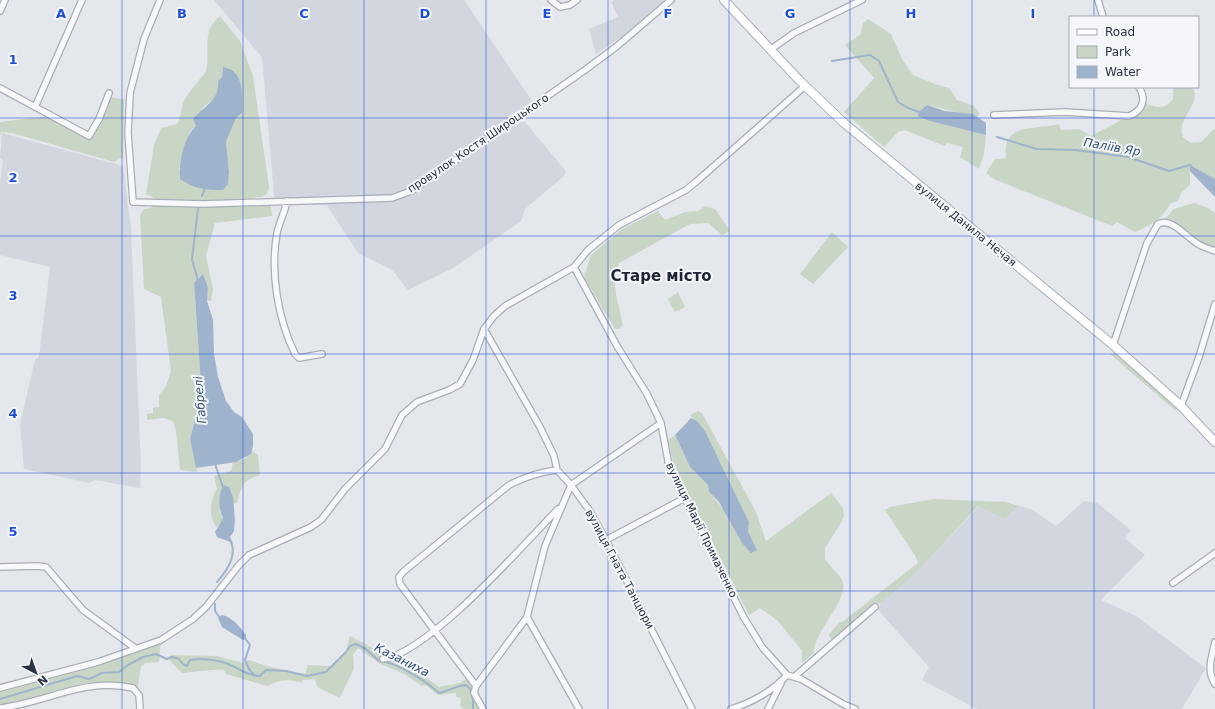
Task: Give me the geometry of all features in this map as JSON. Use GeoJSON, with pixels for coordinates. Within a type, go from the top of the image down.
{"type":"FeatureCollection","features":[{"type":"Feature","properties":{"kind":"main road","name":"вулиця Данила Нечая"},"geometry":{"type":"LineString","coordinates":[[724,0],[805,86],[879,153],[1113,345],[1181,406],[1215,442]]}},
{"type":"Feature","properties":{"kind":"street"},"geometry":{"type":"LineString","coordinates":[[0,11],[5,0]]}},
{"type":"Feature","properties":{"kind":"street"},"geometry":{"type":"LineString","coordinates":[[35,107],[82,0]]}},
{"type":"Feature","properties":{"kind":"street","name":"провулок Костя Широцького"},"geometry":{"type":"LineString","coordinates":[[160,0],[144,39],[130,93],[128,133],[133,202],[203,204],[378,200],[392,198],[411,191],[586,70],[616,47],[671,0]]}},
{"type":"Feature","properties":{"kind":"street"},"geometry":{"type":"LineString","coordinates":[[550,0],[560,7],[570,5],[577,0]]}},
{"type":"Feature","properties":{"kind":"street"},"geometry":{"type":"LineString","coordinates":[[770,50],[794,33],[845,3],[862,0]]}},
{"type":"Feature","properties":{"kind":"street"},"geometry":{"type":"LineString","coordinates":[[1098,0],[1103,16]]}},
{"type":"Feature","properties":{"kind":"street"},"geometry":{"type":"LineString","coordinates":[[0,688],[98,662],[161,640],[175,632],[202,611],[218,590],[249,555],[311,527],[321,520],[345,489],[385,449],[402,415],[417,402],[449,390],[460,384],[474,360],[484,329],[504,306],[574,267],[588,250],[619,225],[686,190],[805,86]]}},
{"type":"Feature","properties":{"kind":"street"},"geometry":{"type":"LineString","coordinates":[[0,88],[89,136],[99,119],[109,93]]}},
{"type":"Feature","properties":{"kind":"street"},"geometry":{"type":"LineString","coordinates":[[994,115],[1069,112],[1128,116],[1136,113],[1143,103],[1143,95],[1140,88]]}},
{"type":"Feature","properties":{"kind":"street"},"geometry":{"type":"LineString","coordinates":[[287,201],[284,216],[278,232],[275,254],[277,295],[295,354],[298,358],[322,354]]}},
{"type":"Feature","properties":{"kind":"street"},"geometry":{"type":"LineString","coordinates":[[1113,345],[1147,243],[1158,224],[1166,223],[1183,232],[1197,243],[1215,252]]}},
{"type":"Feature","properties":{"kind":"street","name":"вулиця Марії Примаченко"},"geometry":{"type":"LineString","coordinates":[[574,267],[617,346],[638,377],[661,423],[669,466],[743,616],[762,647],[787,675]]}},
{"type":"Feature","properties":{"kind":"street"},"geometry":{"type":"LineString","coordinates":[[1181,406],[1199,357],[1215,304]]}},
{"type":"Feature","properties":{"kind":"street","name":"вулиця Гната Танцюри"},"geometry":{"type":"LineString","coordinates":[[484,329],[540,427],[554,456],[557,470],[571,485],[589,510],[606,540],[692,709]]}},
{"type":"Feature","properties":{"kind":"street"},"geometry":{"type":"LineString","coordinates":[[383,659],[391,658],[403,652],[436,630],[480,589],[561,506],[568,496],[571,485],[661,423]]}},
{"type":"Feature","properties":{"kind":"street"},"geometry":{"type":"LineString","coordinates":[[476,686],[436,630],[400,584],[399,578],[402,572],[509,485],[527,476],[542,471],[557,470]]}},
{"type":"Feature","properties":{"kind":"street"},"geometry":{"type":"LineString","coordinates":[[606,540],[685,498]]}},
{"type":"Feature","properties":{"kind":"street"},"geometry":{"type":"LineString","coordinates":[[482,709],[474,693],[476,686],[527,617],[545,546],[561,506]]}},
{"type":"Feature","properties":{"kind":"street"},"geometry":{"type":"LineString","coordinates":[[1173,583],[1215,553]]}},
{"type":"Feature","properties":{"kind":"street"},"geometry":{"type":"LineString","coordinates":[[0,567],[46,567],[83,610],[135,648]]}},
{"type":"Feature","properties":{"kind":"street"},"geometry":{"type":"LineString","coordinates":[[794,677],[875,607]]}},
{"type":"Feature","properties":{"kind":"street"},"geometry":{"type":"LineString","coordinates":[[527,617],[579,709]]}},
{"type":"Feature","properties":{"kind":"street"},"geometry":{"type":"LineString","coordinates":[[1215,642],[1210,669],[1210,676],[1215,684]]}},
{"type":"Feature","properties":{"kind":"street"},"geometry":{"type":"LineString","coordinates":[[768,709],[782,681],[787,675],[794,677],[843,704],[856,709]]}},
{"type":"Feature","properties":{"kind":"street"},"geometry":{"type":"LineString","coordinates":[[731,709],[754,699],[782,681]]}},
{"type":"Feature","properties":{"kind":"street"},"geometry":{"type":"LineString","coordinates":[[0,708],[75,688],[96,685],[133,688],[139,695],[140,709]]}},
{"type":"Feature","properties":{"kind":"shaded area"},"geometry":{"type":"Polygon","coordinates":[[[214,0],[464,0],[532,101],[509,116],[516,126],[523,120],[566,171],[564,176],[525,209],[521,221],[453,268],[408,290],[392,270],[358,253],[327,205],[275,205],[262,57],[214,0]]]}},
{"type":"Feature","properties":{"kind":"shaded area"},"geometry":{"type":"Polygon","coordinates":[[[614,0],[665,0],[620,38],[596,54],[589,29],[618,17],[611,2],[614,0]]]}},
{"type":"Feature","properties":{"kind":"shaded area"},"geometry":{"type":"Polygon","coordinates":[[[2,133],[123,166],[131,229],[141,468],[140,488],[94,480],[90,483],[24,469],[20,424],[35,360],[39,357],[50,267],[0,255],[0,183],[3,160],[0,158],[2,133]]]}},
{"type":"Feature","properties":{"kind":"shaded area"},"geometry":{"type":"Polygon","coordinates":[[[1084,501],[1097,503],[1131,530],[1125,538],[1145,555],[1101,600],[1136,616],[1206,668],[1182,709],[977,709],[922,680],[929,667],[878,610],[882,601],[919,570],[979,506],[1004,519],[1019,506],[1031,509],[1056,526],[1084,501]]]}},
{"type":"Feature","properties":{"kind":"green space"},"geometry":{"type":"Polygon","coordinates":[[[220,16],[240,41],[253,76],[269,187],[267,194],[262,197],[234,199],[235,207],[271,206],[272,216],[215,223],[206,256],[213,289],[211,301],[206,301],[208,287],[203,274],[194,283],[201,384],[199,404],[190,439],[197,472],[180,470],[176,431],[173,421],[163,418],[147,420],[147,414],[153,413],[153,408],[159,407],[159,395],[166,386],[171,371],[161,297],[144,289],[140,215],[144,209],[151,208],[157,199],[146,194],[154,145],[161,128],[177,124],[185,99],[206,71],[208,35],[214,22],[220,16]],[[223,67],[222,77],[218,81],[219,89],[215,98],[203,107],[196,126],[190,131],[179,169],[229,171],[226,142],[236,118],[242,113],[229,68],[223,67]]]}},
{"type":"Feature","properties":{"kind":"green space"},"geometry":{"type":"Polygon","coordinates":[[[868,19],[891,34],[902,59],[913,75],[949,88],[957,100],[974,106],[980,114],[976,117],[927,105],[930,121],[986,135],[984,154],[979,169],[960,157],[963,147],[947,143],[944,146],[905,130],[898,132],[884,147],[844,112],[874,78],[845,45],[861,34],[863,23],[868,19]]]}},
{"type":"Feature","properties":{"kind":"green space"},"geometry":{"type":"Polygon","coordinates":[[[1173,88],[1193,88],[1195,94],[1194,100],[1182,124],[1183,137],[1191,143],[1201,142],[1215,128],[1215,179],[1190,165],[1190,185],[1181,193],[1178,201],[1171,203],[1160,218],[1152,224],[1135,232],[1117,222],[1112,226],[996,180],[986,173],[995,159],[1006,158],[1006,146],[1009,138],[1022,130],[1059,124],[1061,130],[1079,129],[1091,136],[1135,113],[1143,103],[1156,107],[1163,107],[1170,103],[1173,99],[1173,88]]]}},
{"type":"Feature","properties":{"kind":"green space"},"geometry":{"type":"Polygon","coordinates":[[[109,97],[124,99],[123,157],[114,162],[12,133],[1,132],[0,138],[0,122],[49,116],[89,139],[102,122],[109,97]]]}},
{"type":"Feature","properties":{"kind":"green space"},"geometry":{"type":"Polygon","coordinates":[[[1194,203],[1208,208],[1215,213],[1215,250],[1198,242],[1165,219],[1174,209],[1194,203]]]}},
{"type":"Feature","properties":{"kind":"green space"},"geometry":{"type":"Polygon","coordinates":[[[705,206],[715,209],[730,231],[722,235],[708,223],[690,224],[619,263],[614,277],[616,295],[623,325],[619,329],[615,329],[584,277],[591,255],[622,229],[658,211],[665,220],[685,212],[698,211],[705,206]]]}},
{"type":"Feature","properties":{"kind":"green space"},"geometry":{"type":"Polygon","coordinates":[[[832,232],[848,247],[813,284],[800,274],[832,232]]]}},
{"type":"Feature","properties":{"kind":"green space"},"geometry":{"type":"Polygon","coordinates":[[[678,292],[685,307],[675,312],[668,299],[678,292]]]}},
{"type":"Feature","properties":{"kind":"green space"},"geometry":{"type":"Polygon","coordinates":[[[1114,353],[1175,405],[1177,412],[1110,354],[1114,353]]]}},
{"type":"Feature","properties":{"kind":"green space"},"geometry":{"type":"Polygon","coordinates":[[[698,411],[702,413],[756,512],[766,541],[831,493],[843,508],[844,515],[841,523],[825,548],[825,559],[841,578],[843,586],[842,595],[819,635],[815,644],[814,653],[802,663],[802,651],[778,621],[760,608],[749,615],[674,466],[668,440],[675,435],[690,467],[708,485],[709,492],[757,550],[748,531],[749,522],[705,431],[690,415],[698,411]]]}},
{"type":"Feature","properties":{"kind":"green space"},"geometry":{"type":"Polygon","coordinates":[[[252,451],[258,455],[260,475],[250,479],[244,484],[237,503],[233,504],[233,497],[219,510],[223,518],[217,527],[211,514],[213,498],[217,489],[214,476],[231,471],[233,463],[246,458],[252,451]]]}},
{"type":"Feature","properties":{"kind":"green space"},"geometry":{"type":"Polygon","coordinates":[[[934,499],[1005,502],[1019,506],[1004,519],[978,506],[919,570],[880,604],[875,603],[838,637],[831,639],[829,634],[840,622],[842,622],[918,563],[916,557],[885,510],[890,507],[934,499]]]}},
{"type":"Feature","properties":{"kind":"green space"},"geometry":{"type":"Polygon","coordinates":[[[350,636],[380,652],[386,650],[393,657],[413,668],[439,687],[460,683],[466,679],[483,709],[463,709],[460,705],[461,698],[456,697],[456,693],[438,695],[426,685],[422,686],[406,675],[379,663],[358,648],[353,655],[354,668],[340,698],[317,687],[315,679],[303,680],[301,683],[283,680],[267,686],[226,674],[224,670],[182,673],[170,661],[171,655],[217,656],[243,663],[249,660],[266,666],[305,674],[308,665],[330,666],[346,651],[350,636]]]}},
{"type":"Feature","properties":{"kind":"green space"},"geometry":{"type":"Polygon","coordinates":[[[161,640],[159,662],[145,663],[141,667],[137,691],[96,685],[0,708],[0,688],[98,662],[161,640]]]}},
{"type":"Feature","properties":{"kind":"water"},"geometry":{"type":"Polygon","coordinates":[[[223,67],[230,69],[239,78],[242,92],[242,113],[236,118],[226,142],[229,171],[228,184],[223,190],[195,187],[180,179],[181,158],[188,137],[196,126],[193,119],[214,98],[218,88],[218,81],[222,77],[223,67]]]}},
{"type":"Feature","properties":{"kind":"water"},"geometry":{"type":"Polygon","coordinates":[[[927,105],[945,111],[973,114],[986,123],[986,135],[930,121],[918,116],[919,112],[927,105]]]}},
{"type":"Feature","properties":{"kind":"water"},"geometry":{"type":"Polygon","coordinates":[[[1190,165],[1215,179],[1215,197],[1190,171],[1190,165]]]}},
{"type":"Feature","properties":{"kind":"water"},"geometry":{"type":"Polygon","coordinates":[[[203,274],[208,287],[207,301],[213,320],[214,354],[218,377],[226,401],[234,412],[242,417],[253,434],[253,446],[251,454],[236,462],[196,468],[190,439],[199,404],[201,384],[194,283],[203,274]]]}},
{"type":"Feature","properties":{"kind":"water"},"geometry":{"type":"Polygon","coordinates":[[[691,418],[697,421],[705,431],[749,522],[748,531],[757,550],[751,553],[742,543],[719,502],[709,492],[708,485],[690,467],[675,435],[691,418]]]}},
{"type":"Feature","properties":{"kind":"water"},"geometry":{"type":"Polygon","coordinates":[[[223,485],[229,487],[233,497],[235,520],[234,531],[230,537],[233,543],[217,537],[215,532],[223,518],[219,502],[223,485]]]}},
{"type":"Feature","properties":{"kind":"water"},"geometry":{"type":"Polygon","coordinates":[[[222,615],[236,623],[246,635],[246,639],[243,640],[222,627],[218,618],[222,615]]]}},
{"type":"Feature","properties":{"kind":"waterway","name":"Паліїв Яр"},"geometry":{"type":"LineString","coordinates":[[832,61],[870,55],[879,61],[898,102],[908,108],[922,113]]}},
{"type":"Feature","properties":{"kind":"waterway","name":"Паліїв Яр"},"geometry":{"type":"LineString","coordinates":[[997,137],[1037,149],[1076,150],[1128,157],[1169,171],[1190,165],[1192,167]]}},
{"type":"Feature","properties":{"kind":"waterway","name":"Габрелі"},"geometry":{"type":"LineString","coordinates":[[202,196],[205,188]]}},
{"type":"Feature","properties":{"kind":"waterway","name":"Габрелі"},"geometry":{"type":"LineString","coordinates":[[198,209],[192,259],[198,281]]}},
{"type":"Feature","properties":{"kind":"waterway","name":"Габрелі"},"geometry":{"type":"LineString","coordinates":[[215,464],[223,487]]}},
{"type":"Feature","properties":{"kind":"waterway","name":"Габрелі"},"geometry":{"type":"LineString","coordinates":[[217,582],[230,564],[233,553],[231,542]]}},
{"type":"Feature","properties":{"kind":"waterway","name":"Габрелі"},"geometry":{"type":"LineString","coordinates":[[215,604],[215,611],[220,618]]}},
{"type":"Feature","properties":{"kind":"waterway","name":"Габрелі"},"geometry":{"type":"LineString","coordinates":[[245,638],[250,645],[245,660],[249,669],[254,675]]}},
{"type":"Feature","properties":{"kind":"waterway","name":"Казаниха"},"geometry":{"type":"LineString","coordinates":[[0,699],[77,676],[89,679],[102,673],[119,672],[143,657],[156,654],[167,659],[172,657],[179,659],[187,666],[190,660],[206,659],[218,661],[227,663],[255,676],[260,676],[266,670],[286,671],[307,676],[326,672],[350,646],[356,644],[366,649],[379,661],[393,664],[402,668],[427,683],[439,693],[466,685],[472,693],[473,709]]}},
{"type":"Feature","properties":{"kind":"district","name":"Старе місто"},"geometry":{"type":"Point","coordinates":[661,276]}}]}
